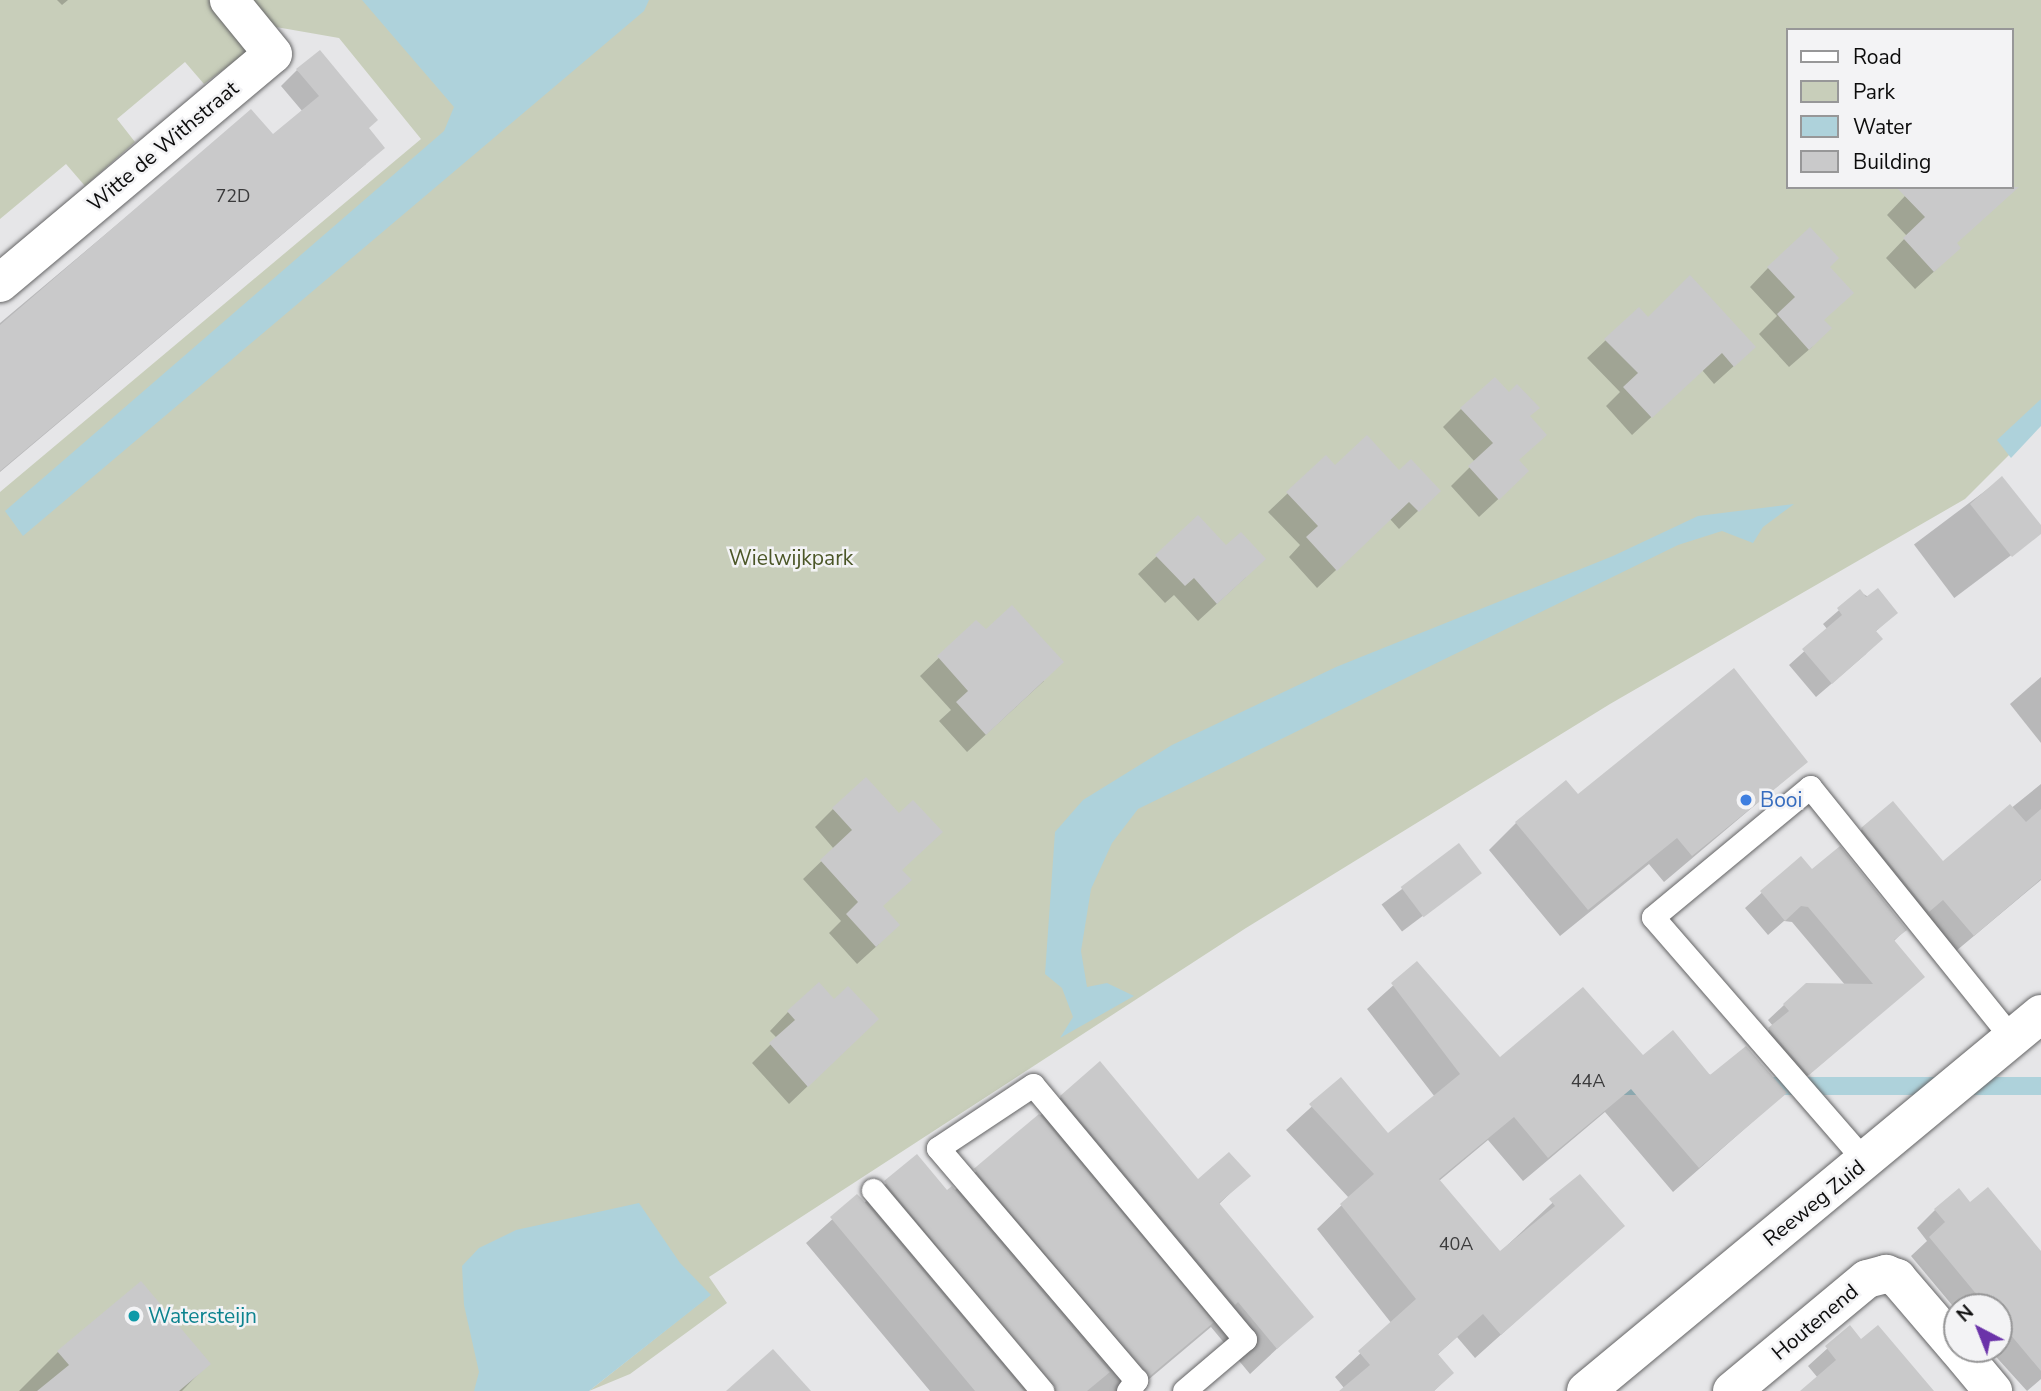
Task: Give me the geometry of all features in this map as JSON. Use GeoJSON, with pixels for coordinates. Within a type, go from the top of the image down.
{"type":"FeatureCollection","features":[{"type":"Feature","properties":{"kind":"street","name":"Witte de Withstraat"},"geometry":{"type":"LineString","coordinates":[[0,283],[273,54],[229,0]]}},
{"type":"Feature","properties":{"kind":"street","name":"Reeweg Zuid"},"geometry":{"type":"LineString","coordinates":[[1586,1391],[2041,1014]]}},
{"type":"Feature","properties":{"kind":"street","name":"Houtenend"},"geometry":{"type":"LineString","coordinates":[[1732,1391],[1867,1279],[1886,1274],[1897,1278],[1943,1332]]}},
{"type":"Feature","properties":{"kind":"street","name":"Houtenend"},"geometry":{"type":"LineString","coordinates":[[1969,1363],[1993,1391]]}},
{"type":"Feature","properties":{"kind":"lane"},"geometry":{"type":"LineString","coordinates":[[1865,1161],[1653,917],[1810,788],[2012,1038]]}},
{"type":"Feature","properties":{"kind":"lane"},"geometry":{"type":"LineString","coordinates":[[1126,1390],[1136,1380],[938,1147],[1033,1085],[1245,1339],[1184,1391]]}},
{"type":"Feature","properties":{"kind":"lane"},"geometry":{"type":"LineString","coordinates":[[873,1190],[1042,1391]]}},
{"type":"Feature","properties":{"kind":"green space"},"geometry":{"type":"Polygon","coordinates":[[[0,0],[217,0],[252,41],[246,53],[204,84],[185,62],[117,119],[135,142],[85,186],[66,164],[0,219],[0,0]]]}},
{"type":"Feature","properties":{"kind":"green space","name":"Wielwijkpark"},"geometry":{"type":"Polygon","coordinates":[[[247,0],[2041,0],[2041,423],[1965,499],[1610,704],[1246,928],[709,1277],[727,1303],[630,1374],[589,1391],[710,1295],[535,1391],[0,1391],[0,492],[421,139],[339,38],[276,27],[247,0]]]}},
{"type":"Feature","properties":{"kind":"water"},"geometry":{"type":"Polygon","coordinates":[[[362,0],[649,0],[644,11],[23,536],[5,511],[444,131],[454,107],[362,0]]]}},
{"type":"Feature","properties":{"kind":"water"},"geometry":{"type":"Polygon","coordinates":[[[2041,399],[2041,426],[2011,458],[1997,440],[2041,399]]]}},
{"type":"Feature","properties":{"kind":"water"},"geometry":{"type":"Polygon","coordinates":[[[1794,504],[1763,527],[1753,543],[1722,531],[1678,545],[1138,809],[1112,843],[1091,889],[1081,951],[1087,987],[1107,983],[1134,996],[1060,1038],[1073,1017],[1062,988],[1045,974],[1055,832],[1083,800],[1172,745],[1336,667],[1613,556],[1698,516],[1794,504]]]}},
{"type":"Feature","properties":{"kind":"water"},"geometry":{"type":"Polygon","coordinates":[[[1552,1077],[2041,1077],[2041,1095],[1552,1095],[1552,1077]]]}},
{"type":"Feature","properties":{"kind":"water"},"geometry":{"type":"Polygon","coordinates":[[[639,1203],[680,1263],[711,1295],[589,1391],[474,1391],[479,1372],[464,1305],[462,1266],[479,1248],[516,1230],[639,1203]]]}},
{"type":"Feature","properties":{"kind":"building"},"geometry":{"type":"Polygon","coordinates":[[[320,50],[378,120],[369,128],[385,148],[0,471],[0,325],[251,109],[273,134],[319,96],[296,69],[320,50]]]}},
{"type":"Feature","properties":{"kind":"building"},"geometry":{"type":"Polygon","coordinates":[[[2019,187],[1957,243],[1961,248],[1934,272],[1903,238],[1925,217],[1898,189],[2019,187]]]}},
{"type":"Feature","properties":{"kind":"building"},"geometry":{"type":"Polygon","coordinates":[[[1810,227],[1839,258],[1830,267],[1854,293],[1824,320],[1832,328],[1809,350],[1777,314],[1795,297],[1767,267],[1810,227]]]}},
{"type":"Feature","properties":{"kind":"building"},"geometry":{"type":"Polygon","coordinates":[[[1690,275],[1756,347],[1734,367],[1722,353],[1652,418],[1623,387],[1638,373],[1604,339],[1639,307],[1648,317],[1690,275]]]}},
{"type":"Feature","properties":{"kind":"building"},"geometry":{"type":"Polygon","coordinates":[[[1495,377],[1509,392],[1517,384],[1540,408],[1530,416],[1547,435],[1519,460],[1529,471],[1499,500],[1468,466],[1493,443],[1460,408],[1495,377]]]}},
{"type":"Feature","properties":{"kind":"building"},"geometry":{"type":"Polygon","coordinates":[[[1367,435],[1399,470],[1411,459],[1441,491],[1419,512],[1409,502],[1337,571],[1306,537],[1318,526],[1286,492],[1326,455],[1335,465],[1367,435]]]}},
{"type":"Feature","properties":{"kind":"building"},"geometry":{"type":"Polygon","coordinates":[[[2002,476],[2041,525],[2041,534],[2012,557],[1970,504],[2002,476]]]}},
{"type":"Feature","properties":{"kind":"building"},"geometry":{"type":"Polygon","coordinates":[[[1198,515],[1226,545],[1241,532],[1266,559],[1217,604],[1194,578],[1185,586],[1155,555],[1198,515]]]}},
{"type":"Feature","properties":{"kind":"building"},"geometry":{"type":"Polygon","coordinates":[[[1878,588],[1898,613],[1876,631],[1883,639],[1832,684],[1802,649],[1842,615],[1837,608],[1860,589],[1866,597],[1878,588]]]}},
{"type":"Feature","properties":{"kind":"building"},"geometry":{"type":"Polygon","coordinates":[[[1012,605],[1064,662],[986,735],[956,702],[968,691],[937,656],[976,620],[986,629],[1012,605]]]}},
{"type":"Feature","properties":{"kind":"building"},"geometry":{"type":"Polygon","coordinates":[[[1734,668],[1808,762],[1692,856],[1677,838],[1588,910],[1515,822],[1566,780],[1578,794],[1734,668]]]}},
{"type":"Feature","properties":{"kind":"building"},"geometry":{"type":"Polygon","coordinates":[[[866,777],[899,813],[913,800],[943,832],[902,870],[912,880],[883,906],[900,925],[876,947],[846,914],[858,902],[820,860],[852,830],[832,808],[866,777]]]}},
{"type":"Feature","properties":{"kind":"building"},"geometry":{"type":"Polygon","coordinates":[[[1893,801],[1943,861],[2010,804],[2026,822],[2041,809],[2041,879],[1974,936],[1943,900],[1929,912],[1861,828],[1893,801]]]}},
{"type":"Feature","properties":{"kind":"building"},"geometry":{"type":"Polygon","coordinates":[[[1459,843],[1482,873],[1424,917],[1401,887],[1459,843]]]}},
{"type":"Feature","properties":{"kind":"building"},"geometry":{"type":"Polygon","coordinates":[[[1840,846],[1907,930],[1894,940],[1925,977],[1809,1075],[1768,1028],[1789,1011],[1783,1004],[1806,983],[1873,984],[1808,907],[1801,906],[1785,921],[1760,891],[1801,856],[1812,869],[1840,846]]]}},
{"type":"Feature","properties":{"kind":"building"},"geometry":{"type":"Polygon","coordinates":[[[1417,961],[1500,1057],[1583,987],[1643,1055],[1673,1030],[1710,1075],[1746,1046],[1787,1093],[1699,1168],[1631,1089],[1548,1158],[1514,1117],[1439,1179],[1500,1251],[1555,1206],[1549,1199],[1580,1174],[1625,1226],[1501,1335],[1483,1314],[1438,1354],[1454,1373],[1434,1391],[1339,1391],[1370,1365],[1358,1351],[1416,1299],[1340,1204],[1374,1174],[1309,1104],[1341,1077],[1388,1133],[1460,1074],[1391,983],[1417,961]]]}},
{"type":"Feature","properties":{"kind":"building"},"geometry":{"type":"Polygon","coordinates":[[[819,982],[834,999],[848,986],[879,1019],[808,1087],[769,1043],[795,1020],[787,1011],[819,982]]]}},
{"type":"Feature","properties":{"kind":"building"},"geometry":{"type":"Polygon","coordinates":[[[1100,1061],[1198,1179],[1229,1152],[1251,1176],[1219,1203],[1314,1317],[1277,1349],[1238,1302],[1235,1305],[1060,1096],[1100,1061]]]}},
{"type":"Feature","properties":{"kind":"building"},"geometry":{"type":"Polygon","coordinates":[[[1039,1114],[1214,1322],[1149,1377],[974,1169],[1039,1114]]]}},
{"type":"Feature","properties":{"kind":"building"},"geometry":{"type":"Polygon","coordinates":[[[917,1154],[947,1190],[952,1186],[1110,1372],[1087,1391],[1056,1391],[884,1181],[917,1154]]]}},
{"type":"Feature","properties":{"kind":"building"},"geometry":{"type":"Polygon","coordinates":[[[1988,1187],[2041,1251],[2041,1371],[2013,1338],[2013,1293],[1975,1293],[1929,1237],[1945,1222],[1934,1209],[1959,1188],[1970,1202],[1988,1187]]]}},
{"type":"Feature","properties":{"kind":"building"},"geometry":{"type":"Polygon","coordinates":[[[857,1194],[1024,1391],[975,1391],[830,1217],[857,1194]]]}},
{"type":"Feature","properties":{"kind":"building","name":"Watersteijn"},"geometry":{"type":"Polygon","coordinates":[[[141,1281],[211,1364],[179,1391],[37,1391],[69,1365],[57,1351],[141,1281]]]}},
{"type":"Feature","properties":{"kind":"building"},"geometry":{"type":"Polygon","coordinates":[[[1850,1325],[1861,1339],[1878,1325],[1934,1391],[1800,1391],[1836,1360],[1825,1346],[1850,1325]]]}},
{"type":"Feature","properties":{"kind":"building"},"geometry":{"type":"Polygon","coordinates":[[[773,1349],[811,1391],[726,1391],[773,1349]]]}},
{"type":"Feature","properties":{"kind":"place","name":"Booi"},"geometry":{"type":"Point","coordinates":[1746,800]}},
{"type":"Feature","properties":{"kind":"place","name":"Watersteijn"},"geometry":{"type":"Point","coordinates":[134,1316]}}]}
